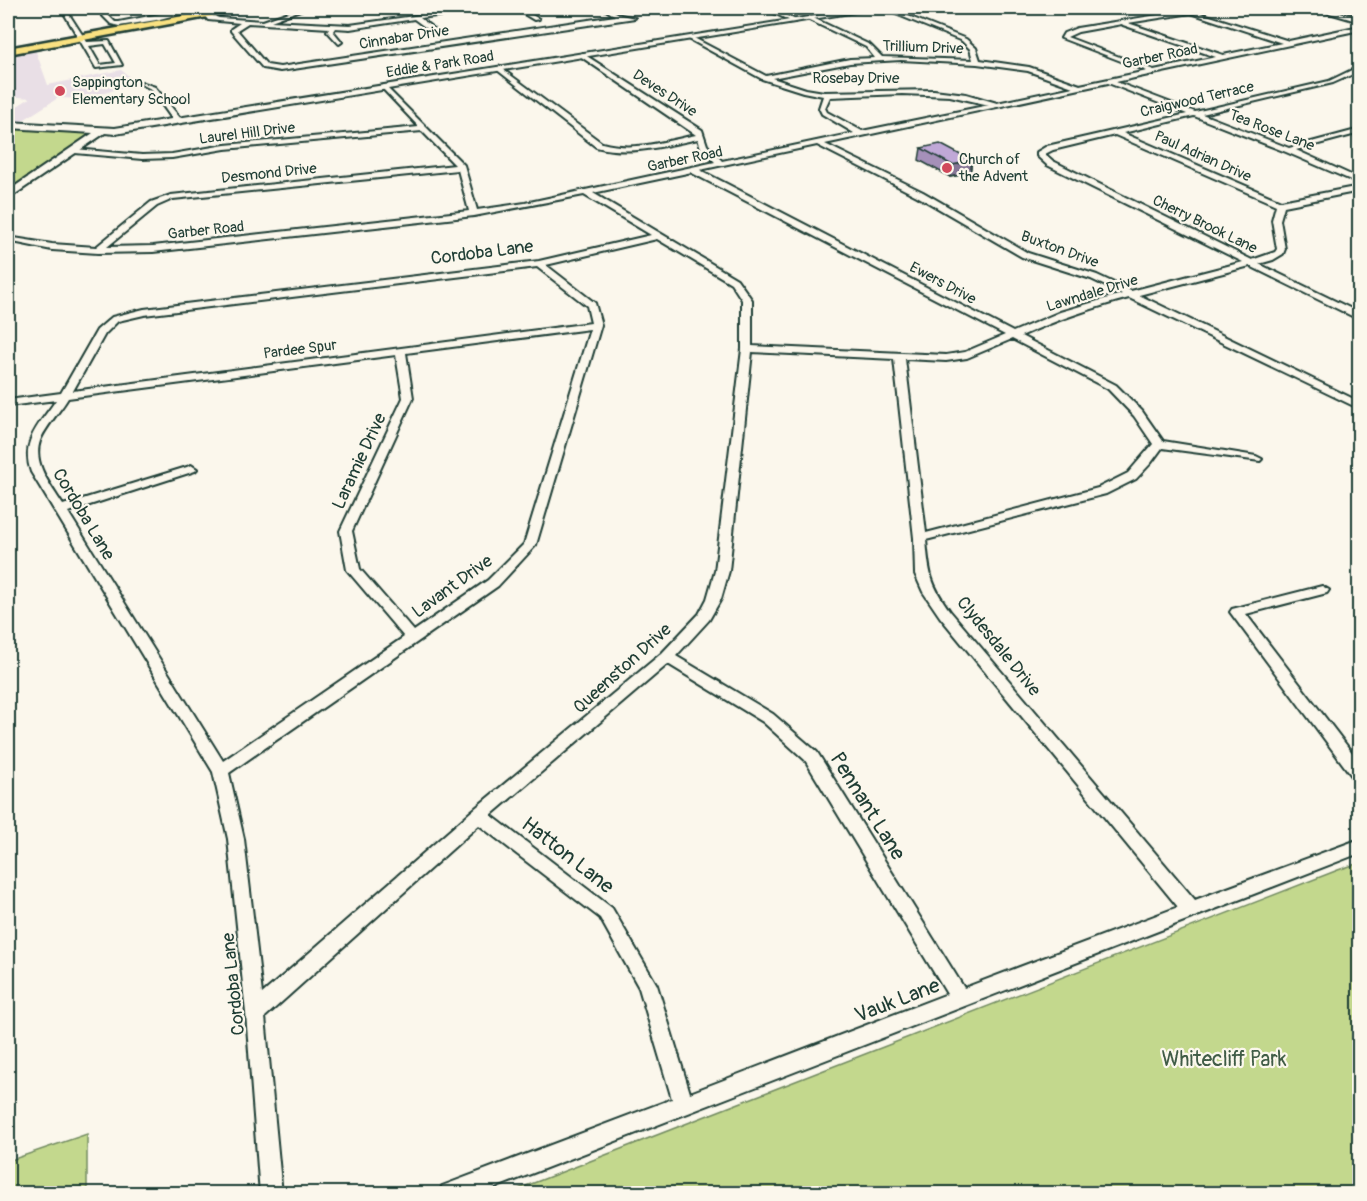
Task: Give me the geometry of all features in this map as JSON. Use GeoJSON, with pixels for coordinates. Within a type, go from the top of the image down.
{"type":"FeatureCollection","features":[{"type":"Feature","properties":{"kind":"main road"},"geometry":{"type":"LineString","coordinates":[[8,51],[83,41],[202,11],[240,8]]}},
{"type":"Feature","properties":{"kind":"main road"},"geometry":{"type":"LineString","coordinates":[[1316,8],[1359,20]]}},
{"type":"Feature","properties":{"kind":"street"},"geometry":{"type":"LineString","coordinates":[[65,8],[83,41],[98,67],[120,64],[107,42],[83,41]]}},
{"type":"Feature","properties":{"kind":"street"},"geometry":{"type":"LineString","coordinates":[[158,8],[170,12]]}},
{"type":"Feature","properties":{"kind":"street"},"geometry":{"type":"LineString","coordinates":[[261,23],[304,8]]}},
{"type":"Feature","properties":{"kind":"street"},"geometry":{"type":"LineString","coordinates":[[104,14],[113,23],[119,24],[190,9],[202,11],[208,18],[219,20],[350,27],[468,8]]}},
{"type":"Feature","properties":{"kind":"street"},"geometry":{"type":"LineString","coordinates":[[517,8],[536,19]]}},
{"type":"Feature","properties":{"kind":"street","name":"Cinnabar Drive"},"geometry":{"type":"LineString","coordinates":[[283,69],[271,74],[259,74],[268,68],[283,69],[617,17],[605,8]]}},
{"type":"Feature","properties":{"kind":"street"},"geometry":{"type":"LineString","coordinates":[[766,8],[795,21]]}},
{"type":"Feature","properties":{"kind":"street","name":"Eddie & Park Road"},"geometry":{"type":"LineString","coordinates":[[8,125],[102,131],[874,8]]}},
{"type":"Feature","properties":{"kind":"street"},"geometry":{"type":"LineString","coordinates":[[884,8],[964,40],[974,48],[977,62]]}},
{"type":"Feature","properties":{"kind":"street"},"geometry":{"type":"LineString","coordinates":[[1152,72],[1064,38],[1066,34],[1077,30],[1208,8]]}},
{"type":"Feature","properties":{"kind":"street"},"geometry":{"type":"LineString","coordinates":[[1189,11],[1288,42]]}},
{"type":"Feature","properties":{"kind":"street"},"geometry":{"type":"LineString","coordinates":[[284,15],[304,19]]}},
{"type":"Feature","properties":{"kind":"street"},"geometry":{"type":"LineString","coordinates":[[416,18],[437,34]]}},
{"type":"Feature","properties":{"kind":"street"},"geometry":{"type":"LineString","coordinates":[[809,18],[868,46],[880,58]]}},
{"type":"Feature","properties":{"kind":"street"},"geometry":{"type":"LineString","coordinates":[[243,22],[246,24],[236,31],[239,38],[268,68]]}},
{"type":"Feature","properties":{"kind":"street"},"geometry":{"type":"LineString","coordinates":[[1122,22],[1223,56]]}},
{"type":"Feature","properties":{"kind":"street"},"geometry":{"type":"LineString","coordinates":[[333,27],[330,31],[339,42]]}},
{"type":"Feature","properties":{"kind":"street","name":"Garber Road"},"geometry":{"type":"LineString","coordinates":[[8,239],[52,247],[98,250],[153,249],[474,213],[695,171],[1359,28]]}},
{"type":"Feature","properties":{"kind":"street","name":"Rosebay Drive"},"geometry":{"type":"LineString","coordinates":[[690,38],[789,89],[827,94],[936,91],[974,97],[997,105]]}},
{"type":"Feature","properties":{"kind":"street","name":"Deves Drive"},"geometry":{"type":"LineString","coordinates":[[582,55],[699,132],[704,146],[721,164]]}},
{"type":"Feature","properties":{"kind":"street","name":"Trillium Drive"},"geometry":{"type":"LineString","coordinates":[[764,78],[880,58],[977,62],[1039,71],[1079,87]]}},
{"type":"Feature","properties":{"kind":"street","name":"Craigwood Terrace"},"geometry":{"type":"LineString","coordinates":[[1040,154],[1050,148],[1331,82],[1359,68]]}},
{"type":"Feature","properties":{"kind":"street"},"geometry":{"type":"LineString","coordinates":[[499,69],[599,145],[608,148],[634,149],[701,136]]}},
{"type":"Feature","properties":{"kind":"street","name":"Tea Rose Lane"},"geometry":{"type":"LineString","coordinates":[[1107,81],[1289,150],[1359,182]]}},
{"type":"Feature","properties":{"kind":"street"},"geometry":{"type":"LineString","coordinates":[[143,83],[153,88],[178,120]]}},
{"type":"Feature","properties":{"kind":"street"},"geometry":{"type":"LineString","coordinates":[[384,87],[408,110],[413,120],[461,167],[474,213]]}},
{"type":"Feature","properties":{"kind":"street"},"geometry":{"type":"LineString","coordinates":[[827,94],[822,108],[824,113],[861,134]]}},
{"type":"Feature","properties":{"kind":"street","name":"Laurel Hill Drive"},"geometry":{"type":"LineString","coordinates":[[75,151],[142,157],[172,156],[225,147],[422,129]]}},
{"type":"Feature","properties":{"kind":"street"},"geometry":{"type":"LineString","coordinates":[[8,196],[102,131]]}},
{"type":"Feature","properties":{"kind":"street"},"geometry":{"type":"LineString","coordinates":[[1289,150],[1359,131]]}},
{"type":"Feature","properties":{"kind":"street","name":"Paul Adrian Drive"},"geometry":{"type":"LineString","coordinates":[[1115,132],[1281,204]]}},
{"type":"Feature","properties":{"kind":"street","name":"Buxton Drive"},"geometry":{"type":"LineString","coordinates":[[818,144],[920,194],[1025,255],[1094,277],[1359,406]]}},
{"type":"Feature","properties":{"kind":"street","name":"Cherry Brook Lane"},"geometry":{"type":"LineString","coordinates":[[1040,154],[1050,163],[1359,317]]}},
{"type":"Feature","properties":{"kind":"street","name":"Desmond Drive"},"geometry":{"type":"LineString","coordinates":[[98,250],[154,204],[171,197],[461,167]]}},
{"type":"Feature","properties":{"kind":"street","name":"Ewers Drive"},"geometry":{"type":"LineString","coordinates":[[695,171],[1112,387],[1130,401],[1142,415],[1159,444]]}},
{"type":"Feature","properties":{"kind":"street"},"geometry":{"type":"LineString","coordinates":[[1281,204],[1359,188]]}},
{"type":"Feature","properties":{"kind":"street","name":"Queenston Drive"},"geometry":{"type":"LineString","coordinates":[[255,1012],[479,815],[667,657],[704,617],[714,599],[722,571],[747,349],[747,300],[734,281],[587,193]]}},
{"type":"Feature","properties":{"kind":"street","name":"Lawndale Drive"},"geometry":{"type":"LineString","coordinates":[[747,349],[957,358],[1063,314],[1270,258],[1281,249],[1276,220],[1281,204]]}},
{"type":"Feature","properties":{"kind":"street","name":"Cordoba Lane"},"geometry":{"type":"LineString","coordinates":[[271,1194],[255,1012],[236,839],[221,771],[60,510],[33,461],[34,441],[65,395],[101,332],[115,319],[132,314],[539,264],[657,236]]}},
{"type":"Feature","properties":{"kind":"street"},"geometry":{"type":"LineString","coordinates":[[539,264],[592,305],[596,325]]}},
{"type":"Feature","properties":{"kind":"street","name":"Pardee Spur"},"geometry":{"type":"LineString","coordinates":[[8,403],[596,325]]}},
{"type":"Feature","properties":{"kind":"street","name":"Lavant Drive"},"geometry":{"type":"LineString","coordinates":[[221,771],[492,583],[530,545],[596,325]]}},
{"type":"Feature","properties":{"kind":"street","name":"Laramie Drive"},"geometry":{"type":"LineString","coordinates":[[401,351],[408,398],[346,531],[354,570],[412,637]]}},
{"type":"Feature","properties":{"kind":"street","name":"Clydesdale Drive"},"geometry":{"type":"LineString","coordinates":[[899,356],[922,574],[930,592],[945,614],[1191,909]]}},
{"type":"Feature","properties":{"kind":"street"},"geometry":{"type":"LineString","coordinates":[[920,538],[1102,491],[1132,476],[1159,444],[1256,459]]}},
{"type":"Feature","properties":{"kind":"street"},"geometry":{"type":"LineString","coordinates":[[60,510],[191,469]]}},
{"type":"Feature","properties":{"kind":"street"},"geometry":{"type":"LineString","coordinates":[[1322,590],[1237,612],[1359,775]]}},
{"type":"Feature","properties":{"kind":"street","name":"Pennant Lane"},"geometry":{"type":"LineString","coordinates":[[667,657],[768,718],[811,756],[960,999]]}},
{"type":"Feature","properties":{"kind":"street","name":"Hatton Lane"},"geometry":{"type":"LineString","coordinates":[[479,815],[606,913],[648,985],[684,1106]]}},
{"type":"Feature","properties":{"kind":"street","name":"Vauk Lane"},"geometry":{"type":"LineString","coordinates":[[450,1194],[1359,846]]}},
{"type":"Feature","properties":{"kind":"shaded area","name":"Sappington Elementary School"},"geometry":{"type":"Polygon","coordinates":[[[35,49],[48,85],[121,70],[135,81],[130,85],[86,99],[58,98],[17,124],[8,123],[8,112],[30,98],[8,96],[8,54],[35,49]]]}},
{"type":"Feature","properties":{"kind":"green space"},"geometry":{"type":"Polygon","coordinates":[[[8,126],[80,131],[89,136],[8,193],[8,126]]]}},
{"type":"Feature","properties":{"kind":"green space","name":"Whitecliff Park"},"geometry":{"type":"Polygon","coordinates":[[[1359,863],[1359,1193],[508,1193],[1338,870],[1359,863]]]}},
{"type":"Feature","properties":{"kind":"green space"},"geometry":{"type":"Polygon","coordinates":[[[87,1134],[87,1193],[8,1193],[8,1161],[87,1134]]]}},
{"type":"Feature","properties":{"kind":"building"},"geometry":{"type":"Polygon","coordinates":[[[940,144],[972,161],[952,165],[921,148],[940,144]]]}},
{"type":"Feature","properties":{"kind":"place","name":"Sappington Elementary School"},"geometry":{"type":"Point","coordinates":[60,91]}},
{"type":"Feature","properties":{"kind":"place","name":"Church of the Advent"},"geometry":{"type":"Point","coordinates":[947,168]}}]}
